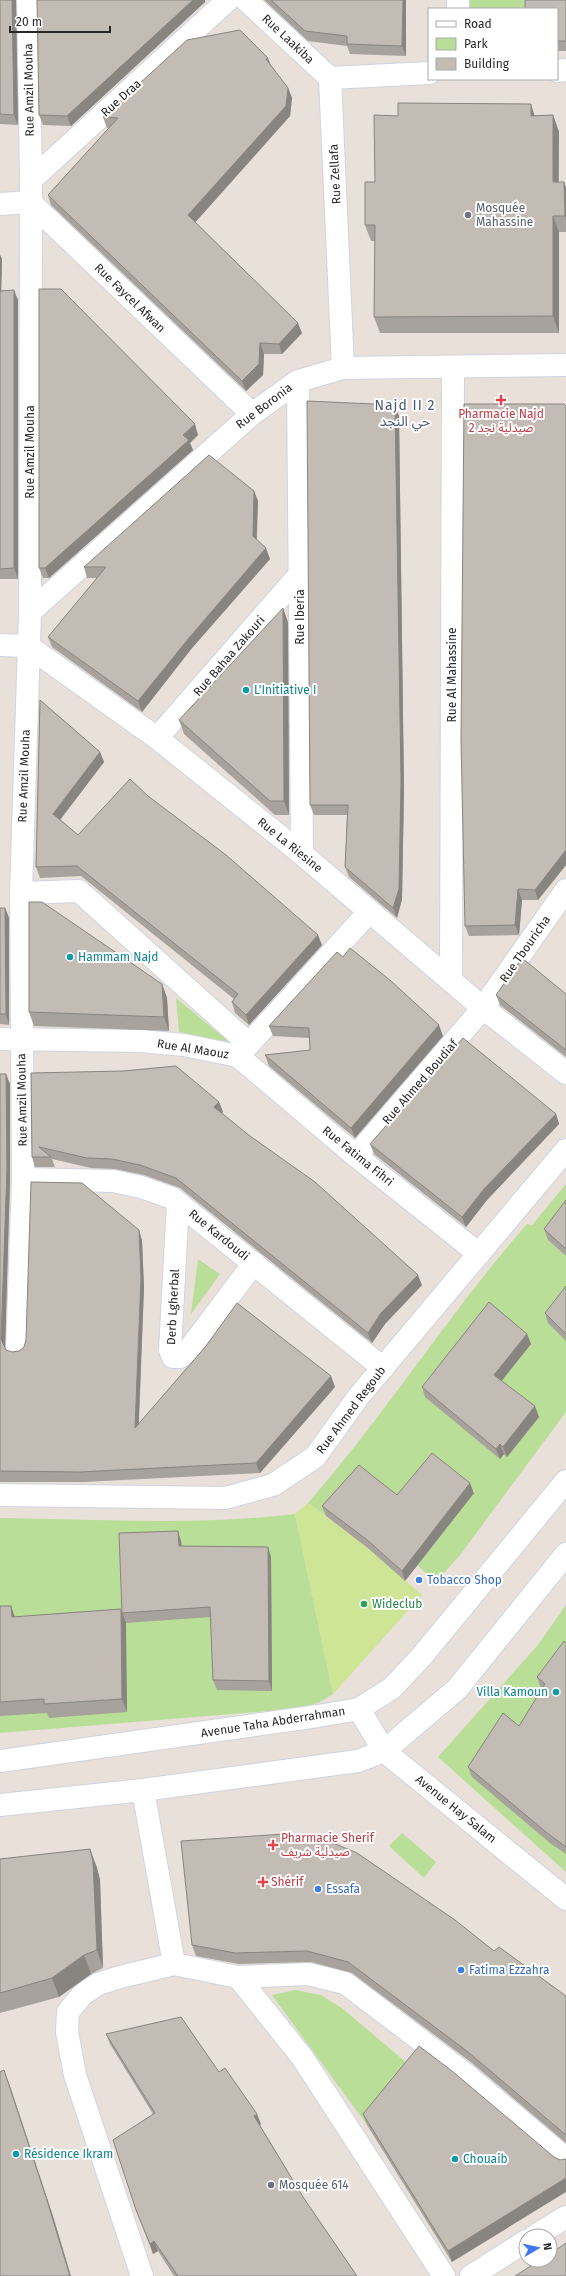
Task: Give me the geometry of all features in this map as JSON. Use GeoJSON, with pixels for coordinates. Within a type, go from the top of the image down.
{"type":"FeatureCollection","features":[{"type":"Feature","properties":{"kind":"street","name":"Rue Amzil Mouha"},"geometry":{"type":"LineString","coordinates":[[28,0],[31,180]]}},
{"type":"Feature","properties":{"kind":"street","name":"Rue Draa"},"geometry":{"type":"LineString","coordinates":[[31,180],[228,0]]}},
{"type":"Feature","properties":{"kind":"street","name":"Rue Laakiba"},"geometry":{"type":"LineString","coordinates":[[246,0],[330,78]]}},
{"type":"Feature","properties":{"kind":"street"},"geometry":{"type":"LineString","coordinates":[[330,78],[428,74]]}},
{"type":"Feature","properties":{"kind":"street","name":"Rue Zellafa"},"geometry":{"type":"LineString","coordinates":[[330,78],[343,368]]}},
{"type":"Feature","properties":{"kind":"street"},"geometry":{"type":"LineString","coordinates":[[0,204],[30,202],[31,180]]}},
{"type":"Feature","properties":{"kind":"street","name":"Rue Amzil Mouha"},"geometry":{"type":"LineString","coordinates":[[17,1350],[23,1179],[10,1039],[21,893],[30,612],[30,202]]}},
{"type":"Feature","properties":{"kind":"street","name":"Rue Faycel Afwan"},"geometry":{"type":"LineString","coordinates":[[30,202],[252,414]]}},
{"type":"Feature","properties":{"kind":"street","name":"Rue Boronia"},"geometry":{"type":"LineString","coordinates":[[30,612],[252,414],[298,381],[343,368],[453,368],[566,364]]}},
{"type":"Feature","properties":{"kind":"street","name":"Rue Al Mahassine"},"geometry":{"type":"LineString","coordinates":[[451,981],[453,368]]}},
{"type":"Feature","properties":{"kind":"street","name":"Rue Iberia"},"geometry":{"type":"LineString","coordinates":[[298,381],[302,854]]}},
{"type":"Feature","properties":{"kind":"street","name":"Rue Bahaa Zakouri"},"geometry":{"type":"LineString","coordinates":[[157,738],[300,574]]}},
{"type":"Feature","properties":{"kind":"street"},"geometry":{"type":"LineString","coordinates":[[0,646],[28,646]]}},
{"type":"Feature","properties":{"kind":"street","name":"Rue La Riesine"},"geometry":{"type":"LineString","coordinates":[[28,646],[157,738],[302,854],[483,1008],[566,1073]]}},
{"type":"Feature","properties":{"kind":"street","name":"Rue Tbouricha"},"geometry":{"type":"LineString","coordinates":[[483,1008],[566,890]]}},
{"type":"Feature","properties":{"kind":"street","name":"Rue Fatima Fihri"},"geometry":{"type":"LineString","coordinates":[[21,893],[79,891],[356,1156],[479,1254]]}},
{"type":"Feature","properties":{"kind":"street"},"geometry":{"type":"LineString","coordinates":[[244,1050],[369,912]]}},
{"type":"Feature","properties":{"kind":"street","name":"Rue Ahmed Boudiaf"},"geometry":{"type":"LineString","coordinates":[[356,1156],[483,1008]]}},
{"type":"Feature","properties":{"kind":"street","name":"Rue Al Maouz"},"geometry":{"type":"LineString","coordinates":[[10,1039],[141,1041],[244,1050]]}},
{"type":"Feature","properties":{"kind":"street","name":"Rue Ahmed Regoub"},"geometry":{"type":"LineString","coordinates":[[0,1495],[225,1498],[273,1485],[315,1457],[359,1396],[566,1150]]}},
{"type":"Feature","properties":{"kind":"street","name":"Rue Kardoudi"},"geometry":{"type":"LineString","coordinates":[[23,1179],[113,1181],[141,1187],[172,1198],[382,1368]]}},
{"type":"Feature","properties":{"kind":"street","name":"Derb Lgherbal"},"geometry":{"type":"LineString","coordinates":[[178,1203],[170,1350],[173,1357],[180,1357],[187,1352],[254,1263]]}},
{"type":"Feature","properties":{"kind":"street","name":"Avenue Taha Abderrahman"},"geometry":{"type":"LineString","coordinates":[[0,1761],[359,1709],[392,1688],[422,1656],[566,1481]]}},
{"type":"Feature","properties":{"kind":"street"},"geometry":{"type":"LineString","coordinates":[[0,1805],[143,1790],[358,1760],[384,1751],[457,1689],[565,1557]]}},
{"type":"Feature","properties":{"kind":"street","name":"Avenue Hay Salam"},"geometry":{"type":"LineString","coordinates":[[359,1709],[384,1751],[566,1899]]}},
{"type":"Feature","properties":{"kind":"street"},"geometry":{"type":"LineString","coordinates":[[143,1790],[174,1964]]}},
{"type":"Feature","properties":{"kind":"street"},"geometry":{"type":"LineString","coordinates":[[142,2276],[75,2075],[67,2032],[68,2012],[82,1995],[98,1984],[174,1964],[238,1977],[308,1974],[345,1983],[464,2073],[566,2159]]}},
{"type":"Feature","properties":{"kind":"street"},"geometry":{"type":"LineString","coordinates":[[238,1977],[302,2056],[444,2276]]}},
{"type":"Feature","properties":{"kind":"street"},"geometry":{"type":"LineString","coordinates":[[547,2228],[566,2216]]}},
{"type":"Feature","properties":{"kind":"street"},"geometry":{"type":"LineString","coordinates":[[471,2276],[518,2247]]}},
{"type":"Feature","properties":{"kind":"green space"},"geometry":{"type":"Polygon","coordinates":[[[469,0],[529,0],[529,8],[469,8],[469,0]]]}},
{"type":"Feature","properties":{"kind":"green space"},"geometry":{"type":"Polygon","coordinates":[[[176,998],[233,1045],[179,1032],[176,998]]]}},
{"type":"Feature","properties":{"kind":"green space"},"geometry":{"type":"Polygon","coordinates":[[[566,1184],[566,1215],[548,1240],[566,1256],[566,1412],[460,1555],[436,1582],[416,1564],[475,1491],[438,1460],[401,1505],[363,1475],[326,1516],[308,1503],[337,1469],[498,1258],[527,1224],[532,1225],[566,1184]]]}},
{"type":"Feature","properties":{"kind":"green space"},"geometry":{"type":"Polygon","coordinates":[[[198,1259],[220,1274],[191,1314],[198,1259]]]}},
{"type":"Feature","properties":{"kind":"green space","name":"Wideclub"},"geometry":{"type":"Polygon","coordinates":[[[308,1503],[369,1549],[422,1595],[333,1694],[295,1514],[308,1503]]]}},
{"type":"Feature","properties":{"kind":"green space"},"geometry":{"type":"Polygon","coordinates":[[[295,1514],[333,1694],[318,1703],[293,1709],[0,1733],[0,1518],[185,1521],[258,1518],[295,1514]]]}},
{"type":"Feature","properties":{"kind":"green space"},"geometry":{"type":"Polygon","coordinates":[[[566,1605],[566,1872],[438,1757],[537,1646],[566,1605]]]}},
{"type":"Feature","properties":{"kind":"green space"},"geometry":{"type":"Polygon","coordinates":[[[402,1833],[436,1862],[424,1878],[389,1846],[402,1833]]]}},
{"type":"Feature","properties":{"kind":"green space"},"geometry":{"type":"Polygon","coordinates":[[[295,1990],[321,1995],[343,2009],[414,2069],[367,2125],[272,1995],[295,1990]]]}},
{"type":"Feature","properties":{"kind":"building"},"geometry":{"type":"Polygon","coordinates":[[[0,0],[12,0],[14,115],[0,114],[0,0]]]}},
{"type":"Feature","properties":{"kind":"building"},"geometry":{"type":"Polygon","coordinates":[[[37,0],[193,0],[67,116],[39,115],[37,0]]]}},
{"type":"Feature","properties":{"kind":"building"},"geometry":{"type":"Polygon","coordinates":[[[271,0],[403,0],[402,46],[347,44],[347,36],[305,31],[271,0]]]}},
{"type":"Feature","properties":{"kind":"building"},"geometry":{"type":"Polygon","coordinates":[[[525,0],[566,0],[566,41],[558,41],[558,8],[525,8],[525,0]]]}},
{"type":"Feature","properties":{"kind":"building"},"geometry":{"type":"Polygon","coordinates":[[[240,30],[268,58],[266,59],[288,88],[286,106],[188,215],[298,323],[279,344],[260,343],[259,364],[242,381],[48,195],[118,118],[103,117],[187,40],[240,30]]]}},
{"type":"Feature","properties":{"kind":"building","name":"Mosquée Mahassine"},"geometry":{"type":"Polygon","coordinates":[[[398,103],[531,104],[531,116],[553,115],[553,182],[564,182],[565,216],[553,216],[553,316],[374,317],[375,225],[365,225],[365,182],[375,182],[374,115],[398,116],[398,103]]]}},
{"type":"Feature","properties":{"kind":"building"},"geometry":{"type":"Polygon","coordinates":[[[39,289],[61,289],[195,424],[183,435],[189,440],[45,568],[39,568],[39,289]]]}},
{"type":"Feature","properties":{"kind":"building"},"geometry":{"type":"Polygon","coordinates":[[[14,290],[14,568],[0,569],[0,291],[14,290]]]}},
{"type":"Feature","properties":{"kind":"building"},"geometry":{"type":"Polygon","coordinates":[[[307,401],[395,405],[401,779],[399,889],[393,908],[345,867],[348,805],[310,805],[307,401]]]}},
{"type":"Feature","properties":{"kind":"building"},"geometry":{"type":"Polygon","coordinates":[[[464,404],[564,404],[566,406],[566,850],[535,890],[518,889],[515,925],[465,926],[461,741],[464,404]]]}},
{"type":"Feature","properties":{"kind":"building"},"geometry":{"type":"Polygon","coordinates":[[[209,455],[254,491],[253,536],[266,548],[189,638],[138,701],[48,637],[106,567],[84,567],[209,455]]]}},
{"type":"Feature","properties":{"kind":"building"},"geometry":{"type":"Polygon","coordinates":[[[283,608],[284,801],[270,801],[179,720],[283,608]]]}},
{"type":"Feature","properties":{"kind":"building"},"geometry":{"type":"Polygon","coordinates":[[[40,700],[100,752],[53,814],[78,835],[130,779],[148,796],[226,855],[318,935],[246,1015],[232,1002],[238,994],[77,866],[36,867],[40,700]]]}},
{"type":"Feature","properties":{"kind":"building","name":"Hammam Najd"},"geometry":{"type":"Polygon","coordinates":[[[29,902],[42,902],[162,984],[164,1017],[29,1012],[29,902]]]}},
{"type":"Feature","properties":{"kind":"building"},"geometry":{"type":"Polygon","coordinates":[[[0,908],[5,908],[6,1014],[0,1014],[0,908]]]}},
{"type":"Feature","properties":{"kind":"building"},"geometry":{"type":"Polygon","coordinates":[[[350,948],[391,981],[439,1025],[351,1128],[265,1055],[310,1050],[309,1028],[269,1026],[337,952],[343,957],[350,948]]]}},
{"type":"Feature","properties":{"kind":"building"},"geometry":{"type":"Polygon","coordinates":[[[522,958],[566,994],[566,1050],[496,995],[522,958]]]}},
{"type":"Feature","properties":{"kind":"building"},"geometry":{"type":"Polygon","coordinates":[[[463,1038],[556,1114],[484,1189],[462,1217],[370,1144],[463,1038]]]}},
{"type":"Feature","properties":{"kind":"building"},"geometry":{"type":"Polygon","coordinates":[[[176,1066],[219,1102],[214,1107],[250,1136],[315,1182],[418,1275],[381,1313],[368,1333],[176,1178],[140,1165],[112,1159],[87,1158],[39,1147],[51,1157],[32,1157],[31,1073],[123,1071],[176,1066]]]}},
{"type":"Feature","properties":{"kind":"building"},"geometry":{"type":"Polygon","coordinates":[[[0,1074],[6,1074],[7,1169],[1,1339],[6,1350],[12,1352],[19,1351],[24,1347],[26,1340],[31,1182],[82,1183],[139,1230],[141,1277],[135,1428],[206,1346],[237,1303],[331,1376],[256,1463],[80,1472],[0,1471],[0,1074]]]}},
{"type":"Feature","properties":{"kind":"building"},"geometry":{"type":"Polygon","coordinates":[[[566,1200],[566,1249],[544,1229],[566,1200]]]}},
{"type":"Feature","properties":{"kind":"building"},"geometry":{"type":"Polygon","coordinates":[[[566,1286],[566,1334],[545,1313],[566,1286]]]}},
{"type":"Feature","properties":{"kind":"building"},"geometry":{"type":"Polygon","coordinates":[[[489,1302],[527,1334],[494,1375],[535,1406],[503,1447],[500,1444],[496,1449],[422,1387],[489,1302]]]}},
{"type":"Feature","properties":{"kind":"building"},"geometry":{"type":"Polygon","coordinates":[[[432,1453],[470,1483],[402,1571],[366,1539],[322,1506],[359,1465],[397,1495],[432,1453]]]}},
{"type":"Feature","properties":{"kind":"building"},"geometry":{"type":"Polygon","coordinates":[[[178,1531],[179,1546],[268,1547],[269,1681],[213,1680],[210,1607],[122,1613],[119,1533],[178,1531]]]}},
{"type":"Feature","properties":{"kind":"building"},"geometry":{"type":"Polygon","coordinates":[[[0,1606],[11,1606],[12,1617],[121,1609],[122,1699],[44,1704],[44,1699],[0,1702],[0,1606]]]}},
{"type":"Feature","properties":{"kind":"building"},"geometry":{"type":"Polygon","coordinates":[[[564,1641],[566,1643],[566,1847],[468,1767],[503,1713],[519,1726],[545,1684],[537,1677],[564,1641]]]}},
{"type":"Feature","properties":{"kind":"building"},"geometry":{"type":"Polygon","coordinates":[[[284,1834],[326,1840],[357,1853],[455,1920],[494,1951],[499,1947],[566,1996],[566,2135],[468,2052],[348,1962],[307,1951],[235,1953],[192,1945],[181,1841],[284,1834]]]}},
{"type":"Feature","properties":{"kind":"building"},"geometry":{"type":"Polygon","coordinates":[[[90,1849],[93,1862],[97,1950],[84,1955],[52,1978],[0,1993],[0,1859],[90,1849]]]}},
{"type":"Feature","properties":{"kind":"building"},"geometry":{"type":"Polygon","coordinates":[[[181,2017],[219,2072],[225,2068],[257,2114],[254,2116],[303,2197],[357,2276],[178,2276],[154,2241],[150,2244],[136,2210],[113,2140],[155,2113],[106,2034],[181,2017]]]}},
{"type":"Feature","properties":{"kind":"building","name":"Chouaib"},"geometry":{"type":"Polygon","coordinates":[[[419,2046],[452,2071],[554,2157],[560,2160],[566,2159],[566,2178],[448,2251],[363,2114],[419,2046]]]}},
{"type":"Feature","properties":{"kind":"building"},"geometry":{"type":"Polygon","coordinates":[[[4,2070],[46,2197],[70,2276],[0,2276],[0,2072],[4,2070]]]}},
{"type":"Feature","properties":{"kind":"building"},"geometry":{"type":"Polygon","coordinates":[[[566,2243],[566,2276],[515,2276],[528,2268],[558,2268],[558,2248],[566,2243]]]}},
{"type":"Feature","properties":{"kind":"place","name":"Mosquée Mahassine"},"geometry":{"type":"Point","coordinates":[468,215]}},
{"type":"Feature","properties":{"kind":"place","name":"Pharmacie Najd 2 صيدلية نجد"},"geometry":{"type":"Point","coordinates":[501,400]}},
{"type":"Feature","properties":{"kind":"place","name":"L'Initiative I"},"geometry":{"type":"Point","coordinates":[246,690]}},
{"type":"Feature","properties":{"kind":"place","name":"Hammam Najd"},"geometry":{"type":"Point","coordinates":[70,957]}},
{"type":"Feature","properties":{"kind":"place","name":"Tobacco Shop"},"geometry":{"type":"Point","coordinates":[419,1580]}},
{"type":"Feature","properties":{"kind":"place","name":"Wideclub"},"geometry":{"type":"Point","coordinates":[364,1604]}},
{"type":"Feature","properties":{"kind":"place","name":"Villa Kamoun"},"geometry":{"type":"Point","coordinates":[556,1692]}},
{"type":"Feature","properties":{"kind":"place","name":"Pharmacie Sherif صيدلية شريف"},"geometry":{"type":"Point","coordinates":[273,1845]}},
{"type":"Feature","properties":{"kind":"place","name":"Shérif"},"geometry":{"type":"Point","coordinates":[263,1882]}},
{"type":"Feature","properties":{"kind":"place","name":"Essafa"},"geometry":{"type":"Point","coordinates":[318,1889]}},
{"type":"Feature","properties":{"kind":"place","name":"Fatima Ezzahra"},"geometry":{"type":"Point","coordinates":[461,1970]}},
{"type":"Feature","properties":{"kind":"place","name":"Résidence Ikram"},"geometry":{"type":"Point","coordinates":[16,2154]}},
{"type":"Feature","properties":{"kind":"place","name":"Chouaib"},"geometry":{"type":"Point","coordinates":[455,2159]}},
{"type":"Feature","properties":{"kind":"place","name":"Mosquée 614"},"geometry":{"type":"Point","coordinates":[271,2185]}},
{"type":"Feature","properties":{"kind":"district","name":"Najd II 2 حي النجد"},"geometry":{"type":"Point","coordinates":[405,414]}}]}
